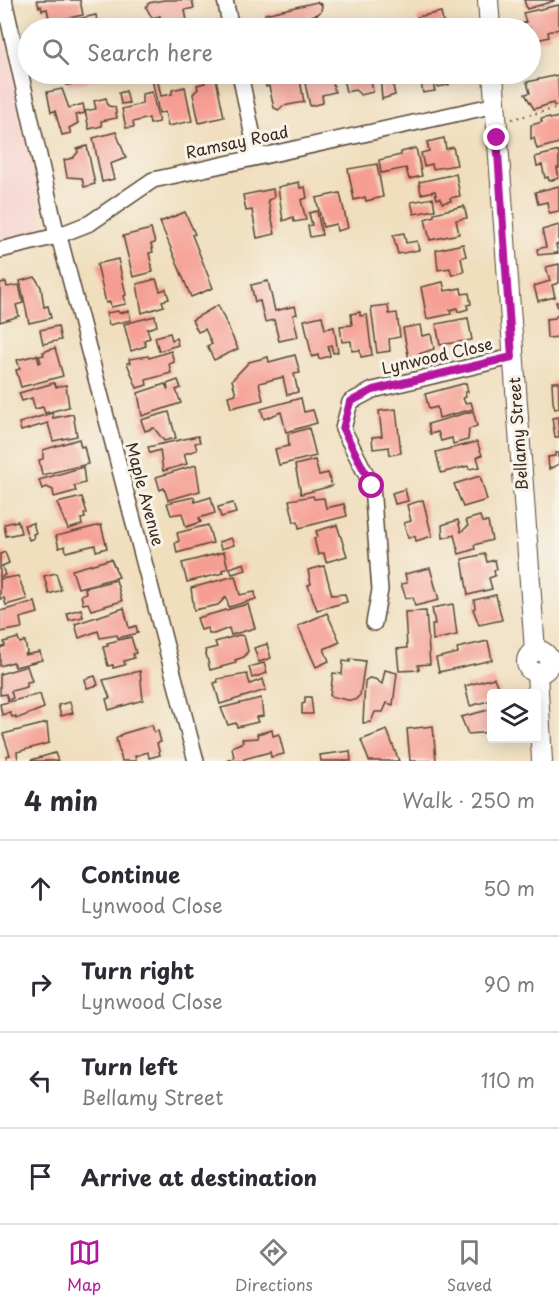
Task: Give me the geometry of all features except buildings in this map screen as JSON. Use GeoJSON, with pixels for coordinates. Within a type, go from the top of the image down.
{"type":"FeatureCollection","features":[{"type":"Feature","properties":{"kind":"street","name":"Maple Avenue"},"geometry":{"type":"LineString","coordinates":[[4,0],[18,62]]}},
{"type":"Feature","properties":{"kind":"street"},"geometry":{"type":"LineString","coordinates":[[225,0],[229,18]]}},
{"type":"Feature","properties":{"kind":"street"},"geometry":{"type":"LineString","coordinates":[[488,0],[489,18]]}},
{"type":"Feature","properties":{"kind":"street","name":"Maple Avenue"},"geometry":{"type":"LineString","coordinates":[[23,84],[57,236],[61,244],[196,761]]}},
{"type":"Feature","properties":{"kind":"street"},"geometry":{"type":"LineString","coordinates":[[242,84],[257,156]]}},
{"type":"Feature","properties":{"kind":"street","name":"Bellamy Street"},"geometry":{"type":"LineString","coordinates":[[494,84],[512,357],[545,661],[542,761]]}},
{"type":"Feature","properties":{"kind":"street","name":"Ramsay Road"},"geometry":{"type":"LineString","coordinates":[[0,250],[57,236],[90,223],[153,180],[496,105]]}},
{"type":"Feature","properties":{"kind":"street","name":"Lynwood Close"},"geometry":{"type":"LineString","coordinates":[[374,623],[380,590],[372,486],[343,429],[350,402],[373,390],[512,357]]}},
{"type":"Feature","properties":{"kind":"path"},"geometry":{"type":"LineString","coordinates":[[509,120],[559,108]]}},
{"type":"Feature","properties":{"kind":"shaded area"},"geometry":{"type":"Polygon","coordinates":[[[0,36],[4,36],[43,222],[39,229],[31,235],[0,241],[0,36]]]}},
{"type":"Feature","properties":{"kind":"route"},"geometry":{"type":"LineString","coordinates":[[372,486],[343,429],[350,402],[373,390],[512,357],[497,138]]}}]}
